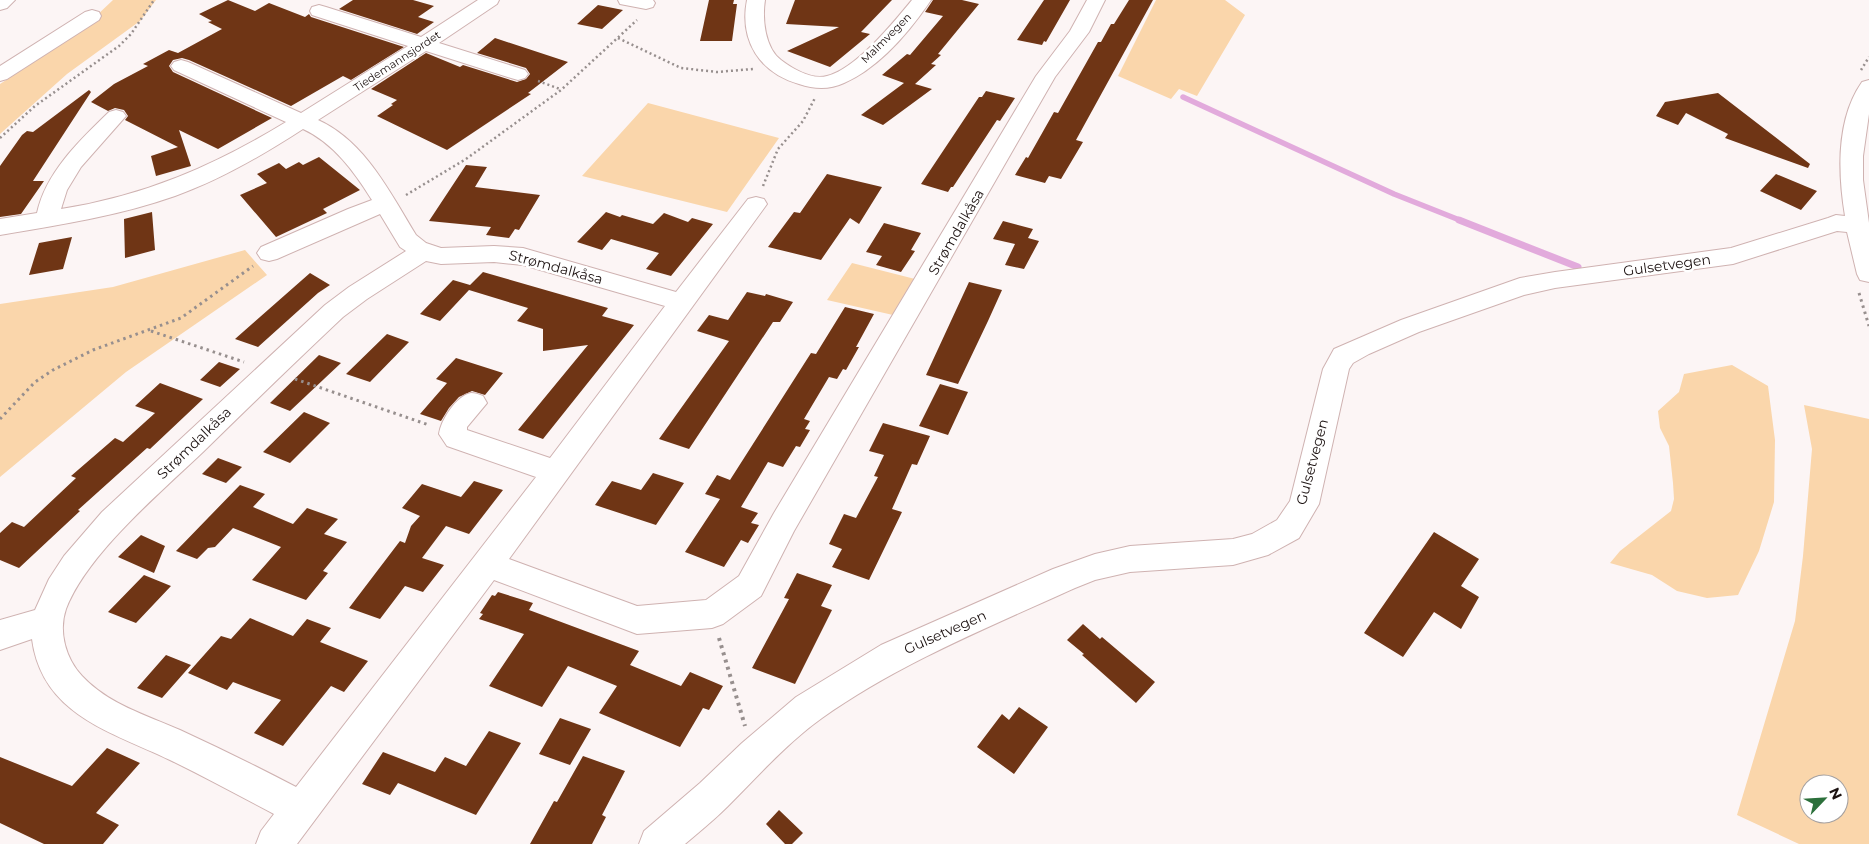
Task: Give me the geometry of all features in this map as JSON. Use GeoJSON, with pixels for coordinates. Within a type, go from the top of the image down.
{"type":"FeatureCollection","features":[{"type":"Feature","properties":{"kind":"street"},"geometry":{"type":"LineString","coordinates":[[0,4],[6,0]]}},
{"type":"Feature","properties":{"kind":"street","name":"Tiedemannsjordet"},"geometry":{"type":"LineString","coordinates":[[0,227],[115,206],[169,190],[220,167],[303,121],[490,0]]}},
{"type":"Feature","properties":{"kind":"street"},"geometry":{"type":"LineString","coordinates":[[627,0],[642,11]]}},
{"type":"Feature","properties":{"kind":"street"},"geometry":{"type":"LineString","coordinates":[[756,0],[754,7],[762,49],[768,58],[802,79],[820,83]]}},
{"type":"Feature","properties":{"kind":"street","name":"Malmvegen"},"geometry":{"type":"LineString","coordinates":[[820,83],[836,80],[863,63],[922,0]]}},
{"type":"Feature","properties":{"kind":"street","name":"Strømdalkåsa"},"geometry":{"type":"LineString","coordinates":[[712,614],[750,586],[784,522],[1046,76],[1079,32],[1096,0]]}},
{"type":"Feature","properties":{"kind":"street"},"geometry":{"type":"LineString","coordinates":[[319,11],[518,74]]}},
{"type":"Feature","properties":{"kind":"street"},"geometry":{"type":"LineString","coordinates":[[0,75],[92,16]]}},
{"type":"Feature","properties":{"kind":"street"},"geometry":{"type":"LineString","coordinates":[[181,66],[303,121],[334,138],[361,169],[408,241],[422,252]]}},
{"type":"Feature","properties":{"kind":"street"},"geometry":{"type":"LineString","coordinates":[[1869,86],[1854,129],[1852,179],[1856,225],[1869,274]]}},
{"type":"Feature","properties":{"kind":"street"},"geometry":{"type":"LineString","coordinates":[[47,219],[48,211],[60,186],[76,160],[91,140],[116,116]]}},
{"type":"Feature","properties":{"kind":"street"},"geometry":{"type":"LineString","coordinates":[[269,253],[340,221],[385,204]]}},
{"type":"Feature","properties":{"kind":"street"},"geometry":{"type":"LineString","coordinates":[[274,844],[488,564],[756,204]]}},
{"type":"Feature","properties":{"kind":"street","name":"Gulsetvegen"},"geometry":{"type":"LineString","coordinates":[[657,844],[713,796],[754,755],[808,708],[892,656],[1064,578],[1095,567],[1130,560],[1234,552],[1257,546],[1288,529],[1304,504],[1336,369],[1343,356],[1360,347],[1410,326],[1520,287],[1555,280],[1733,256],[1836,223],[1856,225]]}},
{"type":"Feature","properties":{"kind":"street","name":"Strømdalkåsa"},"geometry":{"type":"LineString","coordinates":[[301,809],[209,762],[98,709],[77,694],[64,679],[54,660],[49,646],[48,620],[59,589],[81,558],[115,518],[334,312],[358,293],[422,252],[436,255],[490,253],[525,257],[682,302]]}},
{"type":"Feature","properties":{"kind":"street"},"geometry":{"type":"LineString","coordinates":[[473,404],[454,424],[453,434],[470,442],[556,472]]}},
{"type":"Feature","properties":{"kind":"street"},"geometry":{"type":"LineString","coordinates":[[488,564],[637,620],[712,614]]}},
{"type":"Feature","properties":{"kind":"street"},"geometry":{"type":"LineString","coordinates":[[0,635],[48,620]]}},
{"type":"Feature","properties":{"kind":"path"},"geometry":{"type":"LineString","coordinates":[[0,138],[35,106],[119,46],[131,34],[154,0]]}},
{"type":"Feature","properties":{"kind":"path"},"geometry":{"type":"LineString","coordinates":[[385,204],[410,194],[516,124],[561,90],[618,38],[642,11]]}},
{"type":"Feature","properties":{"kind":"path"},"geometry":{"type":"LineString","coordinates":[[618,38],[674,65],[696,71],[742,71],[775,64]]}},
{"type":"Feature","properties":{"kind":"path"},"geometry":{"type":"LineString","coordinates":[[756,204],[773,158],[811,111],[820,83]]}},
{"type":"Feature","properties":{"kind":"path"},"geometry":{"type":"LineString","coordinates":[[0,419],[15,400],[35,382],[53,370],[93,350],[181,318],[269,253]]}},
{"type":"Feature","properties":{"kind":"path"},"geometry":{"type":"LineString","coordinates":[[150,330],[399,413],[453,434]]}},
{"type":"Feature","properties":{"kind":"path"},"geometry":{"type":"LineString","coordinates":[[712,614],[754,755]]}},
{"type":"Feature","properties":{"kind":"shaded area"},"geometry":{"type":"Polygon","coordinates":[[[113,0],[156,0],[140,21],[67,74],[0,134],[0,84],[77,34],[113,0]]]}},
{"type":"Feature","properties":{"kind":"shaded area"},"geometry":{"type":"Polygon","coordinates":[[[1156,0],[1225,0],[1245,15],[1197,96],[1179,89],[1171,99],[1118,76],[1156,0]]]}},
{"type":"Feature","properties":{"kind":"shaded area"},"geometry":{"type":"Polygon","coordinates":[[[648,103],[779,138],[727,212],[582,176],[648,103]]]}},
{"type":"Feature","properties":{"kind":"shaded area"},"geometry":{"type":"Polygon","coordinates":[[[245,250],[267,275],[126,372],[0,477],[0,304],[113,287],[245,250]]]}},
{"type":"Feature","properties":{"kind":"shaded area"},"geometry":{"type":"Polygon","coordinates":[[[852,263],[915,279],[893,315],[827,300],[852,263]]]}},
{"type":"Feature","properties":{"kind":"shaded area"},"geometry":{"type":"Polygon","coordinates":[[[1732,365],[1768,386],[1775,440],[1774,502],[1759,551],[1738,595],[1707,598],[1677,591],[1652,575],[1610,563],[1620,551],[1671,511],[1674,499],[1669,446],[1660,428],[1658,411],[1679,392],[1684,374],[1732,365]]]}},
{"type":"Feature","properties":{"kind":"shaded area"},"geometry":{"type":"Polygon","coordinates":[[[1804,405],[1869,419],[1869,844],[1799,844],[1737,815],[1795,621],[1803,556],[1812,449],[1804,405]]]}},
{"type":"Feature","properties":{"kind":"building"},"geometry":{"type":"Polygon","coordinates":[[[228,0],[255,11],[269,3],[305,17],[309,14],[311,17],[404,47],[351,80],[343,76],[291,106],[189,60],[182,58],[173,60],[169,66],[173,72],[272,118],[218,149],[179,130],[191,166],[156,176],[151,156],[178,147],[125,120],[128,116],[124,110],[115,108],[108,111],[91,102],[114,84],[148,66],[143,64],[169,50],[178,53],[222,29],[208,22],[212,21],[199,14],[228,0]]]}},
{"type":"Feature","properties":{"kind":"building"},"geometry":{"type":"Polygon","coordinates":[[[353,0],[413,0],[434,6],[418,17],[434,22],[417,34],[339,9],[353,0]]]}},
{"type":"Feature","properties":{"kind":"building"},"geometry":{"type":"Polygon","coordinates":[[[709,0],[734,0],[733,4],[737,4],[732,41],[700,41],[709,0]]]}},
{"type":"Feature","properties":{"kind":"building"},"geometry":{"type":"Polygon","coordinates":[[[795,0],[892,0],[861,32],[870,34],[830,67],[787,51],[839,27],[786,24],[795,0]]]}},
{"type":"Feature","properties":{"kind":"building"},"geometry":{"type":"Polygon","coordinates":[[[933,0],[962,0],[979,4],[938,54],[941,55],[931,64],[936,65],[915,84],[932,89],[883,125],[861,115],[904,83],[882,75],[907,54],[910,55],[943,16],[925,12],[933,0]]]}},
{"type":"Feature","properties":{"kind":"building"},"geometry":{"type":"Polygon","coordinates":[[[1044,0],[1070,0],[1046,42],[1044,41],[1042,45],[1017,40],[1044,0]]]}},
{"type":"Feature","properties":{"kind":"building"},"geometry":{"type":"Polygon","coordinates":[[[1129,0],[1153,0],[1076,140],[1083,142],[1061,179],[1049,176],[1045,183],[1015,175],[1026,157],[1028,158],[1054,112],[1058,113],[1098,42],[1101,42],[1111,24],[1114,24],[1129,0]]]}},
{"type":"Feature","properties":{"kind":"building"},"geometry":{"type":"Polygon","coordinates":[[[598,5],[623,10],[602,29],[577,24],[598,5]]]}},
{"type":"Feature","properties":{"kind":"building"},"geometry":{"type":"Polygon","coordinates":[[[495,38],[568,62],[528,93],[531,94],[447,150],[377,116],[397,100],[371,89],[426,53],[460,67],[463,65],[517,82],[526,79],[530,74],[526,68],[477,53],[495,38]]]}},
{"type":"Feature","properties":{"kind":"building"},"geometry":{"type":"Polygon","coordinates":[[[89,90],[91,92],[33,181],[44,181],[21,214],[0,217],[0,166],[22,135],[27,131],[33,132],[89,90]]]}},
{"type":"Feature","properties":{"kind":"building"},"geometry":{"type":"Polygon","coordinates":[[[986,91],[1015,98],[1000,121],[997,120],[948,192],[921,184],[979,97],[982,97],[986,91]]]}},
{"type":"Feature","properties":{"kind":"building"},"geometry":{"type":"Polygon","coordinates":[[[1718,93],[1810,164],[1808,168],[1725,138],[1728,134],[1686,113],[1678,125],[1656,116],[1665,102],[1718,93]]]}},
{"type":"Feature","properties":{"kind":"building"},"geometry":{"type":"Polygon","coordinates":[[[319,157],[360,190],[323,209],[327,213],[276,237],[240,195],[267,183],[257,174],[279,163],[286,169],[299,162],[303,165],[319,157]]]}},
{"type":"Feature","properties":{"kind":"building"},"geometry":{"type":"Polygon","coordinates":[[[466,165],[487,167],[475,187],[540,195],[519,230],[515,229],[509,238],[486,235],[491,227],[429,221],[466,165]]]}},
{"type":"Feature","properties":{"kind":"building"},"geometry":{"type":"Polygon","coordinates":[[[827,174],[882,187],[859,224],[850,218],[821,260],[768,247],[794,212],[800,213],[827,174]]]}},
{"type":"Feature","properties":{"kind":"building"},"geometry":{"type":"Polygon","coordinates":[[[1776,174],[1817,191],[1801,210],[1760,191],[1776,174]]]}},
{"type":"Feature","properties":{"kind":"building"},"geometry":{"type":"Polygon","coordinates":[[[152,212],[155,250],[125,258],[124,219],[152,212]]]}},
{"type":"Feature","properties":{"kind":"building"},"geometry":{"type":"Polygon","coordinates":[[[606,212],[653,224],[664,213],[688,222],[692,218],[713,224],[671,276],[646,269],[659,253],[611,239],[602,250],[577,242],[606,212]]]}},
{"type":"Feature","properties":{"kind":"building"},"geometry":{"type":"Polygon","coordinates":[[[1003,221],[1033,229],[1028,238],[1039,241],[1024,269],[1005,265],[1015,244],[993,239],[1003,221]]]}},
{"type":"Feature","properties":{"kind":"building"},"geometry":{"type":"Polygon","coordinates":[[[884,223],[921,233],[911,250],[915,251],[901,272],[876,265],[882,256],[866,252],[884,223]]]}},
{"type":"Feature","properties":{"kind":"building"},"geometry":{"type":"Polygon","coordinates":[[[72,237],[63,269],[29,275],[39,243],[72,237]]]}},
{"type":"Feature","properties":{"kind":"building"},"geometry":{"type":"Polygon","coordinates":[[[483,272],[608,308],[602,316],[634,325],[543,439],[518,430],[588,345],[543,351],[543,329],[517,321],[528,308],[469,290],[440,321],[420,314],[453,280],[470,285],[483,272]]]}},
{"type":"Feature","properties":{"kind":"building"},"geometry":{"type":"Polygon","coordinates":[[[310,273],[330,285],[318,293],[258,347],[235,339],[310,273]]]}},
{"type":"Feature","properties":{"kind":"building"},"geometry":{"type":"Polygon","coordinates":[[[969,282],[1002,290],[958,384],[926,375],[969,282]]]}},
{"type":"Feature","properties":{"kind":"building"},"geometry":{"type":"Polygon","coordinates":[[[747,292],[765,296],[766,294],[793,302],[780,322],[773,322],[689,449],[659,439],[729,341],[697,331],[709,315],[728,320],[747,292]]]}},
{"type":"Feature","properties":{"kind":"building"},"geometry":{"type":"Polygon","coordinates":[[[845,307],[874,314],[846,370],[843,369],[837,379],[829,377],[804,419],[810,421],[805,429],[810,430],[800,447],[796,446],[783,467],[768,462],[741,507],[758,513],[751,523],[759,525],[748,543],[741,540],[724,567],[685,552],[720,499],[705,494],[717,475],[730,480],[811,353],[816,354],[845,307]]]}},
{"type":"Feature","properties":{"kind":"building"},"geometry":{"type":"Polygon","coordinates":[[[387,334],[409,342],[370,382],[346,374],[387,334]]]}},
{"type":"Feature","properties":{"kind":"building"},"geometry":{"type":"Polygon","coordinates":[[[319,355],[341,363],[290,411],[270,403],[319,355]]]}},
{"type":"Feature","properties":{"kind":"building"},"geometry":{"type":"Polygon","coordinates":[[[456,358],[503,373],[485,395],[472,391],[459,397],[441,421],[420,414],[447,383],[436,379],[456,358]]]}},
{"type":"Feature","properties":{"kind":"building"},"geometry":{"type":"Polygon","coordinates":[[[219,362],[240,369],[220,387],[200,380],[219,362]]]}},
{"type":"Feature","properties":{"kind":"building"},"geometry":{"type":"Polygon","coordinates":[[[160,383],[203,399],[150,449],[147,448],[78,510],[80,511],[19,568],[0,560],[0,533],[12,522],[24,527],[76,478],[71,476],[115,438],[123,442],[155,413],[135,406],[160,383]]]}},
{"type":"Feature","properties":{"kind":"building"},"geometry":{"type":"Polygon","coordinates":[[[940,384],[968,392],[948,435],[919,426],[940,384]]]}},
{"type":"Feature","properties":{"kind":"building"},"geometry":{"type":"Polygon","coordinates":[[[304,412],[330,423],[290,463],[263,452],[304,412]]]}},
{"type":"Feature","properties":{"kind":"building"},"geometry":{"type":"Polygon","coordinates":[[[883,423],[930,436],[917,465],[912,464],[892,509],[902,512],[869,580],[832,567],[842,549],[829,544],[844,514],[856,518],[878,477],[874,476],[884,455],[869,451],[883,423]]]}},
{"type":"Feature","properties":{"kind":"building"},"geometry":{"type":"Polygon","coordinates":[[[218,458],[242,467],[226,483],[202,474],[218,458]]]}},
{"type":"Feature","properties":{"kind":"building"},"geometry":{"type":"Polygon","coordinates":[[[653,473],[684,483],[656,525],[595,505],[612,481],[641,490],[653,473]]]}},
{"type":"Feature","properties":{"kind":"building"},"geometry":{"type":"Polygon","coordinates":[[[474,481],[503,490],[469,534],[446,526],[422,558],[444,565],[423,592],[405,586],[380,619],[349,608],[400,541],[405,543],[411,526],[420,516],[402,508],[422,484],[461,497],[474,481]]]}},
{"type":"Feature","properties":{"kind":"building"},"geometry":{"type":"Polygon","coordinates":[[[240,485],[265,494],[253,507],[293,524],[307,508],[338,519],[324,534],[347,542],[323,571],[328,573],[306,600],[252,580],[281,547],[233,528],[215,547],[208,548],[197,559],[176,551],[240,485]]]}},
{"type":"Feature","properties":{"kind":"building"},"geometry":{"type":"Polygon","coordinates":[[[1434,532],[1479,559],[1461,586],[1479,597],[1461,629],[1434,612],[1403,657],[1364,633],[1434,532]]]}},
{"type":"Feature","properties":{"kind":"building"},"geometry":{"type":"Polygon","coordinates":[[[141,535],[165,546],[154,573],[118,557],[141,535]]]}},
{"type":"Feature","properties":{"kind":"building"},"geometry":{"type":"Polygon","coordinates":[[[797,573],[832,585],[821,606],[832,610],[795,684],[752,668],[789,599],[784,598],[797,573]]]}},
{"type":"Feature","properties":{"kind":"building"},"geometry":{"type":"Polygon","coordinates":[[[144,575],[171,586],[136,623],[108,612],[144,575]]]}},
{"type":"Feature","properties":{"kind":"building"},"geometry":{"type":"Polygon","coordinates":[[[498,592],[533,603],[529,610],[639,651],[630,665],[681,686],[690,672],[723,686],[709,710],[703,708],[680,747],[599,713],[617,686],[568,666],[542,707],[489,686],[524,634],[479,619],[483,614],[480,613],[492,595],[495,596],[498,592]]]}},
{"type":"Feature","properties":{"kind":"building"},"geometry":{"type":"Polygon","coordinates":[[[250,618],[293,636],[307,619],[331,628],[320,642],[368,661],[344,692],[331,686],[283,746],[254,733],[281,700],[233,682],[227,690],[188,673],[221,636],[231,639],[250,618]]]}},
{"type":"Feature","properties":{"kind":"building"},"geometry":{"type":"Polygon","coordinates":[[[1083,624],[1100,639],[1102,637],[1155,682],[1136,703],[1067,640],[1083,624]]]}},
{"type":"Feature","properties":{"kind":"building"},"geometry":{"type":"Polygon","coordinates":[[[166,655],[191,665],[162,698],[137,688],[166,655]]]}},
{"type":"Feature","properties":{"kind":"building"},"geometry":{"type":"Polygon","coordinates":[[[1019,707],[1048,727],[1014,774],[977,747],[1002,714],[1009,720],[1019,707]]]}},
{"type":"Feature","properties":{"kind":"building"},"geometry":{"type":"Polygon","coordinates":[[[560,718],[591,729],[570,765],[539,754],[560,718]]]}},
{"type":"Feature","properties":{"kind":"building"},"geometry":{"type":"Polygon","coordinates":[[[489,731],[521,743],[476,815],[398,783],[390,795],[362,784],[383,752],[435,772],[445,757],[466,766],[489,731]]]}},
{"type":"Feature","properties":{"kind":"building"},"geometry":{"type":"Polygon","coordinates":[[[107,748],[140,763],[96,813],[119,825],[103,844],[44,844],[0,823],[0,757],[72,786],[107,748]]]}},
{"type":"Feature","properties":{"kind":"building"},"geometry":{"type":"Polygon","coordinates":[[[583,756],[625,771],[602,815],[606,817],[592,844],[530,844],[554,801],[557,802],[583,756]]]}},
{"type":"Feature","properties":{"kind":"building"},"geometry":{"type":"Polygon","coordinates":[[[779,810],[803,833],[792,844],[785,844],[766,824],[779,810]]]}},
{"type":"Feature","properties":{"kind":"waterway"},"geometry":{"type":"LineString","coordinates":[[1183,97],[1394,194],[1462,221]]}},
{"type":"Feature","properties":{"kind":"waterway"},"geometry":{"type":"LineString","coordinates":[[1459,220],[1578,267]]}}]}
